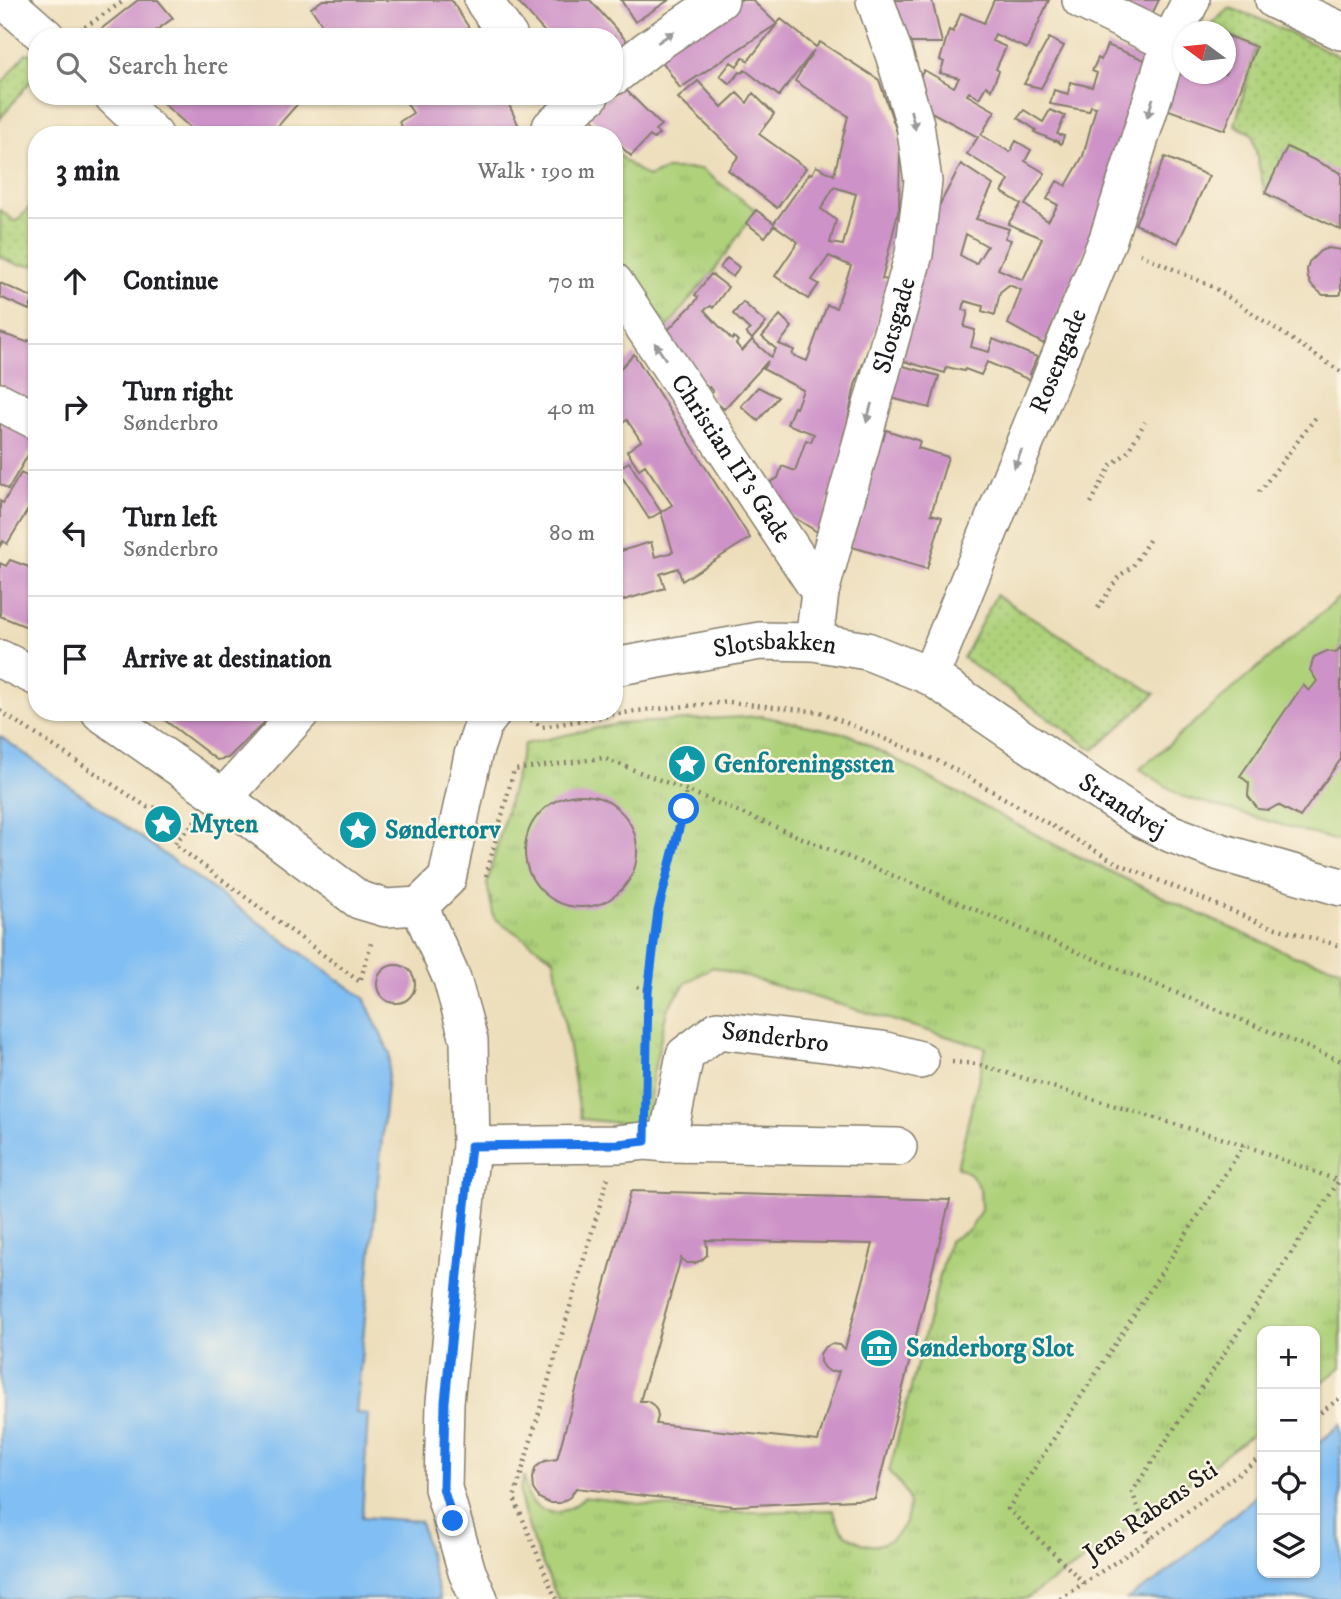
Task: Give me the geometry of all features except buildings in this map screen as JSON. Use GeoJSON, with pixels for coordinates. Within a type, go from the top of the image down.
{"type":"FeatureCollection","features":[{"type":"Feature","properties":{"kind":"street"},"geometry":{"type":"LineString","coordinates":[[4,0],[36,28]]}},
{"type":"Feature","properties":{"kind":"street"},"geometry":{"type":"LineString","coordinates":[[484,0],[503,28]]}},
{"type":"Feature","properties":{"kind":"street"},"geometry":{"type":"LineString","coordinates":[[623,69],[720,0]]}},
{"type":"Feature","properties":{"kind":"street","name":"Slotsgade"},"geometry":{"type":"LineString","coordinates":[[820,592],[914,254],[923,181],[915,124],[876,0]]}},
{"type":"Feature","properties":{"kind":"street"},"geometry":{"type":"LineString","coordinates":[[1081,0],[1170,43]]}},
{"type":"Feature","properties":{"kind":"street","name":"Rosengade"},"geometry":{"type":"LineString","coordinates":[[930,676],[1108,239],[1170,43],[1191,0]]}},
{"type":"Feature","properties":{"kind":"street"},"geometry":{"type":"LineString","coordinates":[[1274,0],[1341,31]]}},
{"type":"Feature","properties":{"kind":"street"},"geometry":{"type":"LineString","coordinates":[[122,105],[145,126]]}},
{"type":"Feature","properties":{"kind":"street"},"geometry":{"type":"LineString","coordinates":[[548,119],[574,105]]}},
{"type":"Feature","properties":{"kind":"street","name":"Christian II's Gade"},"geometry":{"type":"LineString","coordinates":[[623,296],[820,592]]}},
{"type":"Feature","properties":{"kind":"street"},"geometry":{"type":"LineString","coordinates":[[0,402],[28,416]]}},
{"type":"Feature","properties":{"kind":"street"},"geometry":{"type":"LineString","coordinates":[[814,642],[820,592]]}},
{"type":"Feature","properties":{"kind":"street","name":"Slotsbakken"},"geometry":{"type":"LineString","coordinates":[[623,661],[760,641],[814,642],[867,651],[930,676]]}},
{"type":"Feature","properties":{"kind":"street"},"geometry":{"type":"LineString","coordinates":[[0,659],[28,673]]}},
{"type":"Feature","properties":{"kind":"street","name":"Strandvej"},"geometry":{"type":"LineString","coordinates":[[930,676],[1140,818],[1172,834],[1220,852],[1341,887]]}},
{"type":"Feature","properties":{"kind":"street"},"geometry":{"type":"LineString","coordinates":[[110,721],[210,808],[359,900],[386,908],[419,906],[447,879],[473,755],[486,721]]}},
{"type":"Feature","properties":{"kind":"street"},"geometry":{"type":"LineString","coordinates":[[210,808],[293,721]]}},
{"type":"Feature","properties":{"kind":"street"},"geometry":{"type":"LineString","coordinates":[[419,906],[452,979],[468,1040],[471,1146],[445,1402],[443,1488],[467,1572],[479,1599]]}},
{"type":"Feature","properties":{"kind":"street","name":"Sønderbro"},"geometry":{"type":"LineString","coordinates":[[667,1143],[685,1055],[718,1030],[882,1050],[920,1060]]}},
{"type":"Feature","properties":{"kind":"street"},"geometry":{"type":"LineString","coordinates":[[471,1146],[618,1144],[645,1141],[898,1147]]}},
{"type":"Feature","properties":{"kind":"path"},"geometry":{"type":"LineString","coordinates":[[83,28],[125,0]]}},
{"type":"Feature","properties":{"kind":"path"},"geometry":{"type":"LineString","coordinates":[[1108,239],[1213,287],[1341,372]]}},
{"type":"Feature","properties":{"kind":"path"},"geometry":{"type":"LineString","coordinates":[[1259,492],[1316,417]]}},
{"type":"Feature","properties":{"kind":"path"},"geometry":{"type":"LineString","coordinates":[[1091,503],[1111,465],[1128,453],[1145,422]]}},
{"type":"Feature","properties":{"kind":"path"},"geometry":{"type":"LineString","coordinates":[[1098,608],[1119,576],[1133,566],[1151,537]]}},
{"type":"Feature","properties":{"kind":"path"},"geometry":{"type":"LineString","coordinates":[[623,713],[729,702],[820,712],[945,764],[1115,862],[1265,925],[1341,946]]}},
{"type":"Feature","properties":{"kind":"path"},"geometry":{"type":"LineString","coordinates":[[0,711],[148,807],[182,809]]}},
{"type":"Feature","properties":{"kind":"path"},"geometry":{"type":"LineString","coordinates":[[532,721],[542,727],[577,721]]}},
{"type":"Feature","properties":{"kind":"path"},"geometry":{"type":"LineString","coordinates":[[514,770],[603,758],[1341,1061]]}},
{"type":"Feature","properties":{"kind":"path"},"geometry":{"type":"LineString","coordinates":[[647,1060],[648,992],[658,911],[678,834],[686,790]]}},
{"type":"Feature","properties":{"kind":"path"},"geometry":{"type":"LineString","coordinates":[[210,808],[174,844],[360,982],[373,936]]}},
{"type":"Feature","properties":{"kind":"path"},"geometry":{"type":"LineString","coordinates":[[637,986],[648,992]]}},
{"type":"Feature","properties":{"kind":"path"},"geometry":{"type":"LineString","coordinates":[[920,1060],[977,1064],[1244,1144],[1340,1180],[1132,1492],[1150,1539]]}},
{"type":"Feature","properties":{"kind":"path"},"geometry":{"type":"LineString","coordinates":[[556,1599],[514,1498],[618,1144]]}},
{"type":"Feature","properties":{"kind":"path"},"geometry":{"type":"LineString","coordinates":[[1084,1583],[1008,1508],[1244,1144]]}},
{"type":"Feature","properties":{"kind":"path"},"geometry":{"type":"LineString","coordinates":[[1320,1413],[1341,1397]]}},
{"type":"Feature","properties":{"kind":"path","name":"Jens Rabens Sti"},"geometry":{"type":"LineString","coordinates":[[1060,1599],[1150,1539],[1257,1460]]}},
{"type":"Feature","properties":{"kind":"green space"},"geometry":{"type":"Polygon","coordinates":[[[1229,8],[1253,16],[1341,57],[1341,230],[1265,193],[1252,134],[1235,125],[1256,47],[1236,38],[1236,21],[1215,21],[1229,8]]]}},
{"type":"Feature","properties":{"kind":"green space"},"geometry":{"type":"Polygon","coordinates":[[[28,54],[28,84],[0,119],[0,86],[28,54]]]}},
{"type":"Feature","properties":{"kind":"green space"},"geometry":{"type":"Polygon","coordinates":[[[623,159],[648,177],[667,169],[701,169],[756,210],[712,274],[668,327],[623,270],[623,159]]]}},
{"type":"Feature","properties":{"kind":"green space"},"geometry":{"type":"Polygon","coordinates":[[[28,209],[28,265],[19,265],[0,257],[0,210],[16,222],[28,209]]]}},
{"type":"Feature","properties":{"kind":"green space"},"geometry":{"type":"Polygon","coordinates":[[[996,595],[1155,694],[1094,750],[963,658],[996,595]]]}},
{"type":"Feature","properties":{"kind":"green space"},"geometry":{"type":"Polygon","coordinates":[[[1341,596],[1341,842],[1181,796],[1140,769],[1341,596]]]}},
{"type":"Feature","properties":{"kind":"green space"},"geometry":{"type":"Polygon","coordinates":[[[761,716],[848,734],[1057,846],[1186,908],[1294,956],[1341,968],[1341,1367],[1320,1384],[1320,1326],[1257,1326],[1257,1431],[1100,1550],[1025,1599],[558,1599],[533,1542],[522,1504],[520,1491],[524,1476],[531,1500],[545,1511],[566,1510],[584,1497],[716,1513],[833,1510],[845,1533],[868,1545],[884,1543],[897,1534],[908,1514],[909,1506],[907,1495],[889,1472],[949,1241],[970,1229],[981,1210],[980,1189],[971,1174],[957,1167],[986,1048],[713,967],[686,983],[667,1010],[652,1079],[647,1126],[581,1119],[554,959],[494,918],[487,884],[524,744],[616,724],[761,716]]]}},
{"type":"Feature","properties":{"kind":"water"},"geometry":{"type":"Polygon","coordinates":[[[0,736],[364,998],[390,1054],[356,1413],[368,1414],[362,1517],[420,1521],[440,1599],[0,1599],[0,736]]]}},
{"type":"Feature","properties":{"kind":"water"},"geometry":{"type":"Polygon","coordinates":[[[1341,1424],[1341,1599],[1127,1599],[1159,1579],[1257,1495],[1257,1578],[1320,1578],[1320,1442],[1341,1424]]]}},
{"type":"Feature","properties":{"kind":"place","name":"Genforeningssten"},"geometry":{"type":"Point","coordinates":[687,764]}},
{"type":"Feature","properties":{"kind":"place","name":"Myten"},"geometry":{"type":"Point","coordinates":[163,824]}},
{"type":"Feature","properties":{"kind":"place","name":"Søndertorv"},"geometry":{"type":"Point","coordinates":[358,830]}},
{"type":"Feature","properties":{"kind":"place","name":"Sønderborg Slot"},"geometry":{"type":"Point","coordinates":[879,1348]}},
{"type":"Feature","properties":{"kind":"route"},"geometry":{"type":"LineString","coordinates":[[453,1521],[443,1488],[445,1402],[471,1146],[618,1144],[645,1141],[648,992],[658,911],[684,809]]}}]}
